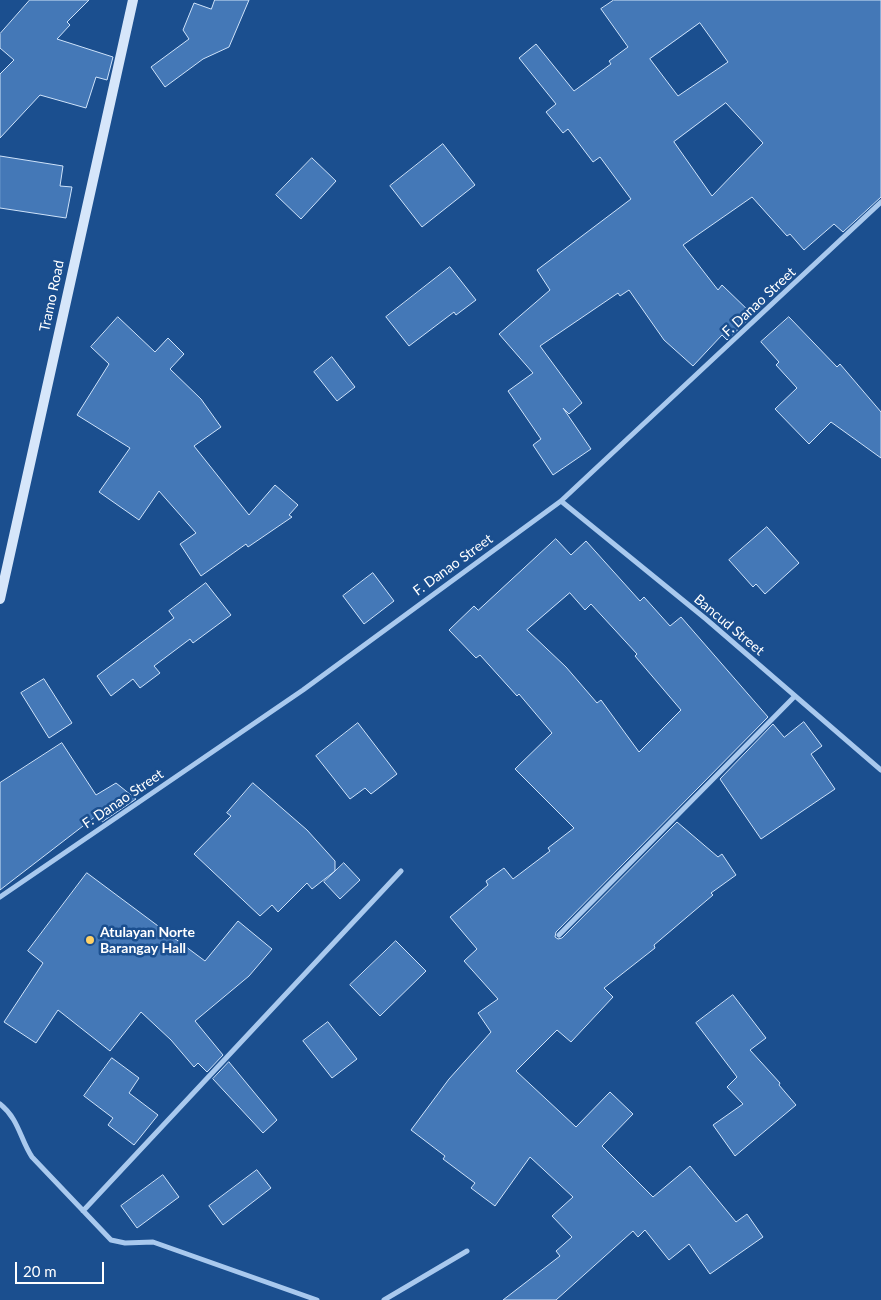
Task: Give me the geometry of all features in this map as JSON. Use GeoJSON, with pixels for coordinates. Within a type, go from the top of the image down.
{"type":"FeatureCollection","features":[{"type":"Feature","properties":{"kind":"main road","name":"Tramo Road"},"geometry":{"type":"LineString","coordinates":[[0,599],[133,0]]}},
{"type":"Feature","properties":{"kind":"street","name":"F. Danao Street"},"geometry":{"type":"LineString","coordinates":[[0,897],[304,690],[561,501],[881,202]]}},
{"type":"Feature","properties":{"kind":"street","name":"Bancud Street"},"geometry":{"type":"LineString","coordinates":[[561,501],[706,620],[881,770]]}},
{"type":"Feature","properties":{"kind":"street"},"geometry":{"type":"LineString","coordinates":[[560,935],[795,696]]}},
{"type":"Feature","properties":{"kind":"street"},"geometry":{"type":"LineString","coordinates":[[83,1211],[401,870]]}},
{"type":"Feature","properties":{"kind":"street"},"geometry":{"type":"LineString","coordinates":[[0,1104],[14,1117],[32,1158],[107,1236],[116,1242],[152,1242],[317,1300]]}},
{"type":"Feature","properties":{"kind":"street"},"geometry":{"type":"LineString","coordinates":[[384,1300],[468,1251]]}},
{"type":"Feature","properties":{"kind":"building"},"geometry":{"type":"Polygon","coordinates":[[[30,0],[89,0],[67,22],[70,25],[57,39],[113,57],[107,80],[96,77],[86,108],[40,95],[0,138],[0,74],[14,60],[0,48],[0,34],[30,0]]]}},
{"type":"Feature","properties":{"kind":"building"},"geometry":{"type":"Polygon","coordinates":[[[215,0],[249,0],[229,47],[203,59],[165,87],[151,67],[189,39],[183,30],[194,3],[211,9],[215,0]]]}},
{"type":"Feature","properties":{"kind":"building"},"geometry":{"type":"Polygon","coordinates":[[[614,0],[881,0],[881,197],[843,232],[834,224],[804,250],[790,234],[787,236],[752,197],[683,245],[718,290],[722,285],[753,315],[727,340],[722,335],[693,366],[664,340],[629,290],[620,296],[618,293],[540,346],[582,403],[569,414],[563,408],[591,449],[553,475],[533,445],[541,439],[508,391],[533,373],[499,334],[550,290],[537,270],[631,199],[600,157],[593,162],[568,129],[563,133],[546,112],[556,104],[519,58],[536,44],[574,91],[611,64],[609,61],[628,47],[601,9],[614,0]],[[700,23],[650,59],[678,96],[728,62],[700,23]],[[726,103],[674,142],[712,196],[763,143],[726,103]]]}},
{"type":"Feature","properties":{"kind":"building"},"geometry":{"type":"Polygon","coordinates":[[[443,144],[475,185],[422,227],[390,186],[443,144]]]}},
{"type":"Feature","properties":{"kind":"building"},"geometry":{"type":"Polygon","coordinates":[[[0,156],[63,166],[60,186],[72,187],[66,218],[0,208],[0,156]]]}},
{"type":"Feature","properties":{"kind":"building"},"geometry":{"type":"Polygon","coordinates":[[[312,158],[336,181],[301,219],[276,195],[312,158]]]}},
{"type":"Feature","properties":{"kind":"building"},"geometry":{"type":"Polygon","coordinates":[[[450,267],[476,300],[456,315],[454,312],[409,346],[386,317],[450,267]]]}},
{"type":"Feature","properties":{"kind":"building"},"geometry":{"type":"Polygon","coordinates":[[[118,317],[155,352],[168,338],[184,354],[170,369],[201,399],[221,427],[194,446],[249,515],[275,485],[298,505],[289,515],[292,517],[248,547],[246,544],[201,576],[180,544],[196,533],[159,491],[139,520],[99,492],[130,448],[77,415],[109,364],[91,347],[118,317]]]}},
{"type":"Feature","properties":{"kind":"building"},"geometry":{"type":"Polygon","coordinates":[[[789,317],[837,367],[840,364],[881,412],[881,458],[831,422],[809,444],[775,409],[797,388],[776,365],[779,362],[761,342],[789,317]]]}},
{"type":"Feature","properties":{"kind":"building"},"geometry":{"type":"Polygon","coordinates":[[[332,357],[355,387],[337,401],[314,372],[332,357]]]}},
{"type":"Feature","properties":{"kind":"building"},"geometry":{"type":"Polygon","coordinates":[[[767,527],[799,563],[765,594],[756,584],[753,587],[729,560],[767,527]]]}},
{"type":"Feature","properties":{"kind":"building"},"geometry":{"type":"Polygon","coordinates":[[[556,539],[571,555],[586,541],[640,601],[644,597],[670,626],[681,617],[768,717],[556,932],[555,937],[558,939],[562,938],[677,822],[718,857],[722,854],[736,875],[711,893],[713,895],[654,945],[655,948],[604,988],[613,997],[571,1042],[557,1030],[516,1071],[576,1127],[610,1092],[633,1114],[602,1146],[653,1197],[690,1166],[736,1222],[747,1214],[763,1237],[710,1274],[689,1244],[669,1260],[645,1230],[638,1237],[633,1231],[556,1300],[503,1300],[560,1256],[556,1251],[572,1237],[552,1216],[573,1197],[530,1157],[495,1206],[471,1188],[475,1183],[443,1159],[445,1156],[411,1130],[449,1079],[491,1032],[478,1013],[498,999],[464,961],[477,949],[450,917],[488,885],[486,881],[504,868],[513,879],[550,851],[548,848],[574,828],[515,769],[552,733],[519,694],[517,696],[480,655],[476,658],[449,630],[474,606],[478,610],[556,539]],[[570,593],[527,630],[566,667],[597,703],[601,700],[639,752],[681,710],[635,656],[637,654],[591,604],[585,610],[570,593]]]}},
{"type":"Feature","properties":{"kind":"building"},"geometry":{"type":"Polygon","coordinates":[[[373,573],[394,601],[364,624],[343,596],[373,573]]]}},
{"type":"Feature","properties":{"kind":"building"},"geometry":{"type":"Polygon","coordinates":[[[206,583],[231,615],[193,643],[190,639],[154,666],[160,673],[140,688],[133,679],[111,696],[97,676],[174,618],[169,611],[206,583]]]}},
{"type":"Feature","properties":{"kind":"building"},"geometry":{"type":"Polygon","coordinates":[[[44,679],[72,723],[49,738],[21,693],[44,679]]]}},
{"type":"Feature","properties":{"kind":"building"},"geometry":{"type":"Polygon","coordinates":[[[804,722],[822,746],[811,754],[835,789],[761,839],[720,779],[773,724],[784,737],[804,722]]]}},
{"type":"Feature","properties":{"kind":"building"},"geometry":{"type":"Polygon","coordinates":[[[358,723],[397,774],[371,794],[365,788],[350,799],[316,756],[358,723]]]}},
{"type":"Feature","properties":{"kind":"building"},"geometry":{"type":"Polygon","coordinates":[[[62,743],[96,795],[116,783],[136,799],[102,822],[96,816],[0,890],[0,783],[62,743]]]}},
{"type":"Feature","properties":{"kind":"building"},"geometry":{"type":"Polygon","coordinates":[[[253,783],[307,830],[335,861],[335,871],[312,889],[307,883],[278,912],[272,905],[260,916],[194,854],[231,816],[227,813],[253,783]]]}},
{"type":"Feature","properties":{"kind":"building"},"geometry":{"type":"Polygon","coordinates":[[[344,863],[360,880],[340,899],[324,882],[344,863]]]}},
{"type":"Feature","properties":{"kind":"building"},"geometry":{"type":"Polygon","coordinates":[[[87,873],[205,961],[238,921],[272,949],[249,976],[195,1021],[223,1055],[207,1072],[198,1063],[194,1067],[171,1040],[141,1012],[110,1051],[58,1010],[36,1043],[4,1022],[43,963],[28,951],[87,873]]]}},
{"type":"Feature","properties":{"kind":"building"},"geometry":{"type":"Polygon","coordinates":[[[396,941],[426,971],[380,1016],[350,985],[396,941]]]}},
{"type":"Feature","properties":{"kind":"building"},"geometry":{"type":"Polygon","coordinates":[[[733,995],[766,1038],[750,1050],[780,1083],[779,1085],[796,1105],[735,1156],[713,1125],[743,1104],[727,1087],[737,1077],[696,1023],[733,995]]]}},
{"type":"Feature","properties":{"kind":"building"},"geometry":{"type":"Polygon","coordinates":[[[328,1022],[357,1059],[332,1078],[303,1041],[328,1022]]]}},
{"type":"Feature","properties":{"kind":"building"},"geometry":{"type":"Polygon","coordinates":[[[112,1058],[139,1078],[129,1093],[158,1115],[134,1145],[108,1125],[113,1118],[84,1096],[112,1058]]]}},
{"type":"Feature","properties":{"kind":"building"},"geometry":{"type":"Polygon","coordinates":[[[229,1062],[277,1120],[263,1133],[213,1079],[229,1062]]]}},
{"type":"Feature","properties":{"kind":"building"},"geometry":{"type":"Polygon","coordinates":[[[257,1170],[271,1188],[223,1225],[209,1206],[257,1170]]]}},
{"type":"Feature","properties":{"kind":"building"},"geometry":{"type":"Polygon","coordinates":[[[163,1175],[179,1197],[137,1228],[121,1206],[163,1175]]]}},
{"type":"Feature","properties":{"kind":"place","name":"Atulayan Norte Barangay Hall"},"geometry":{"type":"Point","coordinates":[90,940]}}]}
